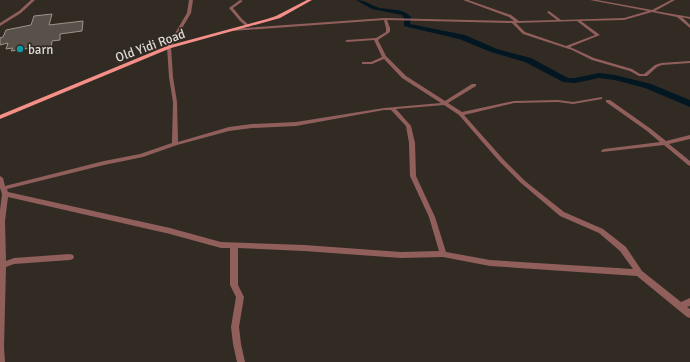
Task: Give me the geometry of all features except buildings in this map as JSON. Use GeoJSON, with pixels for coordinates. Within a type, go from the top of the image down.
{"type":"FeatureCollection","features":[{"type":"Feature","properties":{"kind":"main road","name":"Old Yidi Road"},"geometry":{"type":"LineString","coordinates":[[0,117],[169,47],[278,17],[310,0]]}},
{"type":"Feature","properties":{"kind":"street"},"geometry":{"type":"LineString","coordinates":[[0,25],[20,12],[33,0]]}},
{"type":"Feature","properties":{"kind":"street"},"geometry":{"type":"LineString","coordinates":[[175,144],[175,102],[169,47],[189,13],[191,0]]}},
{"type":"Feature","properties":{"kind":"street"},"geometry":{"type":"LineString","coordinates":[[465,0],[510,16],[518,22]]}},
{"type":"Feature","properties":{"kind":"street"},"geometry":{"type":"LineString","coordinates":[[471,2],[480,0]]}},
{"type":"Feature","properties":{"kind":"street"},"geometry":{"type":"LineString","coordinates":[[592,0],[690,18]]}},
{"type":"Feature","properties":{"kind":"street"},"geometry":{"type":"LineString","coordinates":[[232,30],[385,19],[518,22],[629,18],[652,11],[673,0]]}},
{"type":"Feature","properties":{"kind":"street"},"geometry":{"type":"LineString","coordinates":[[241,1],[231,8],[248,26]]}},
{"type":"Feature","properties":{"kind":"street"},"geometry":{"type":"LineString","coordinates":[[550,12],[560,21]]}},
{"type":"Feature","properties":{"kind":"street"},"geometry":{"type":"LineString","coordinates":[[678,16],[690,27]]}},
{"type":"Feature","properties":{"kind":"street"},"geometry":{"type":"LineString","coordinates":[[347,41],[376,39],[388,32],[385,19]]}},
{"type":"Feature","properties":{"kind":"street"},"geometry":{"type":"LineString","coordinates":[[566,47],[598,35],[577,20]]}},
{"type":"Feature","properties":{"kind":"street"},"geometry":{"type":"LineString","coordinates":[[513,22],[524,34],[566,47],[592,59],[631,70],[639,75],[644,75],[656,66],[662,64],[690,62]]}},
{"type":"Feature","properties":{"kind":"street"},"geometry":{"type":"LineString","coordinates":[[376,39],[384,57],[406,79],[461,114],[501,160],[523,182],[562,214],[601,231],[623,250],[639,273],[690,314]]}},
{"type":"Feature","properties":{"kind":"street"},"geometry":{"type":"LineString","coordinates":[[364,63],[372,63],[384,57]]}},
{"type":"Feature","properties":{"kind":"street"},"geometry":{"type":"LineString","coordinates":[[4,191],[131,157],[141,156],[175,144],[228,129],[310,122],[392,108],[444,104],[474,85]]}},
{"type":"Feature","properties":{"kind":"street"},"geometry":{"type":"LineString","coordinates":[[461,114],[514,102],[558,101],[573,103],[600,98]]}},
{"type":"Feature","properties":{"kind":"street"},"geometry":{"type":"LineString","coordinates":[[608,101],[649,130],[690,164]]}},
{"type":"Feature","properties":{"kind":"street"},"geometry":{"type":"LineString","coordinates":[[392,108],[408,126],[412,143],[413,176],[432,217],[443,254]]}},
{"type":"Feature","properties":{"kind":"street"},"geometry":{"type":"LineString","coordinates":[[604,151],[665,143],[690,137]]}},
{"type":"Feature","properties":{"kind":"street"},"geometry":{"type":"LineString","coordinates":[[0,178],[4,191],[1,221],[3,265],[0,347],[2,362]]}},
{"type":"Feature","properties":{"kind":"street"},"geometry":{"type":"LineString","coordinates":[[4,191],[222,245],[401,254],[443,254],[490,263],[639,273]]}},
{"type":"Feature","properties":{"kind":"street"},"geometry":{"type":"LineString","coordinates":[[234,246],[234,285],[240,297],[235,327],[241,362]]}},
{"type":"Feature","properties":{"kind":"street"},"geometry":{"type":"LineString","coordinates":[[3,265],[14,261],[70,257]]}},
{"type":"Feature","properties":{"kind":"street"},"geometry":{"type":"LineString","coordinates":[[680,306],[690,302]]}},
{"type":"Feature","properties":{"kind":"waterway"},"geometry":{"type":"LineString","coordinates":[[359,0],[378,9],[396,11],[404,14],[408,17],[406,25],[462,37],[485,47],[528,60],[566,80],[575,81],[594,76],[615,77],[648,86],[690,104]]}},
{"type":"Feature","properties":{"kind":"place","name":"barn"},"geometry":{"type":"Point","coordinates":[20,49]}}]}
